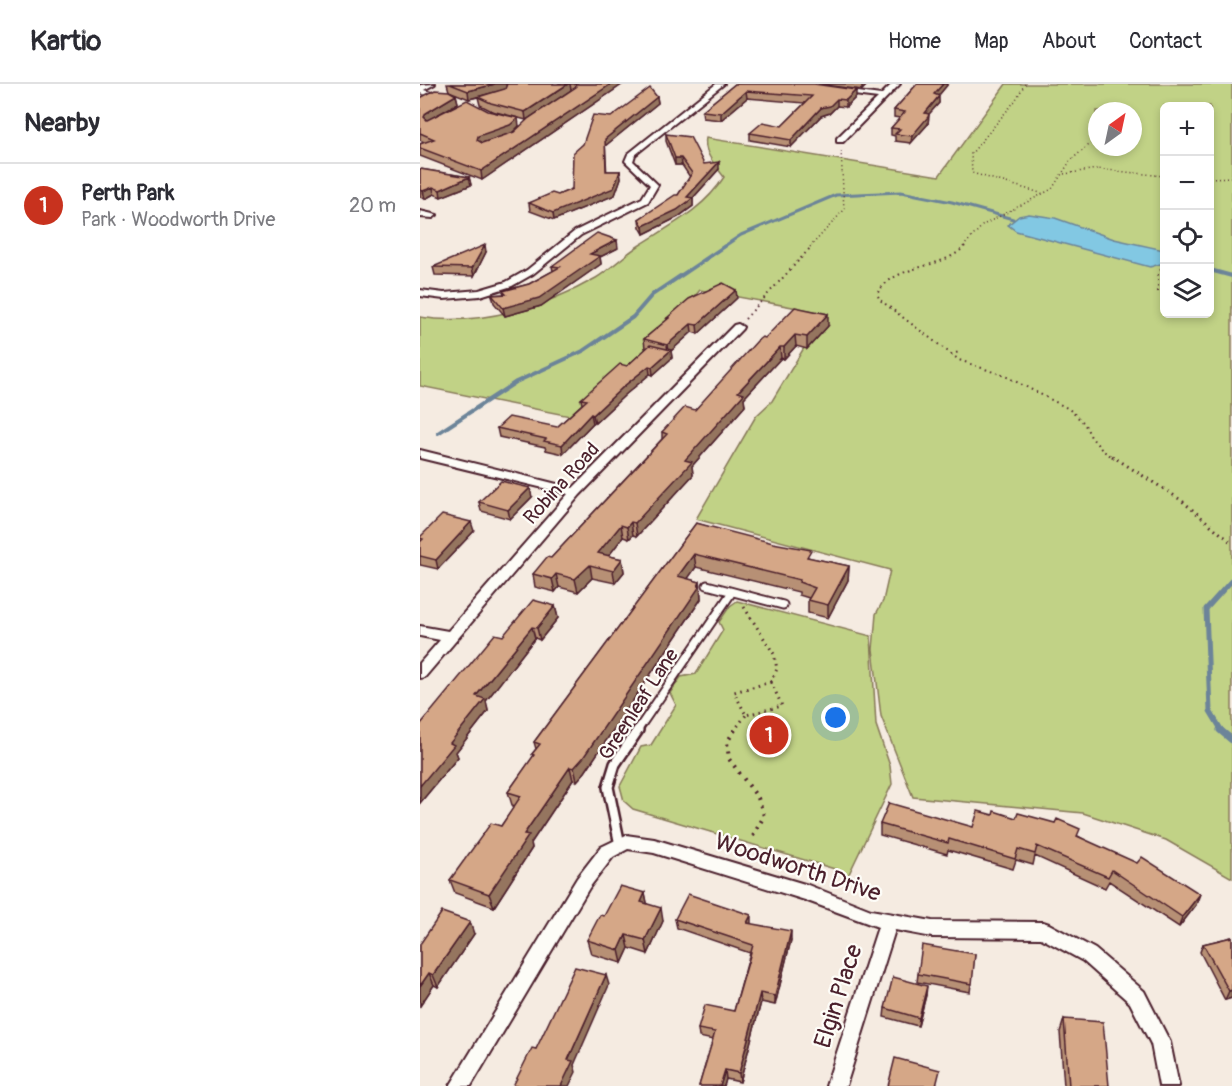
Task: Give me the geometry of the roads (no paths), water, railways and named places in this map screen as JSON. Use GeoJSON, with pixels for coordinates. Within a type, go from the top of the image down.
{"type":"FeatureCollection","features":[{"type":"Feature","properties":{"kind":"main road"},"geometry":{"type":"LineString","coordinates":[[420,90],[431,89]]}},
{"type":"Feature","properties":{"kind":"street"},"geometry":{"type":"LineString","coordinates":[[420,293],[444,296],[480,293],[509,284],[530,272],[578,233],[645,200],[654,185],[629,161],[632,154],[720,84]]}},
{"type":"Feature","properties":{"kind":"street"},"geometry":{"type":"LineString","coordinates":[[840,140],[896,84]]}},
{"type":"Feature","properties":{"kind":"street"},"geometry":{"type":"LineString","coordinates":[[830,90],[884,97]]}},
{"type":"Feature","properties":{"kind":"street"},"geometry":{"type":"LineString","coordinates":[[420,214],[433,215]]}},
{"type":"Feature","properties":{"kind":"street","name":"Robina Road"},"geometry":{"type":"LineString","coordinates":[[420,673],[576,492],[738,327]]}},
{"type":"Feature","properties":{"kind":"street"},"geometry":{"type":"LineString","coordinates":[[420,454],[576,492]]}},
{"type":"Feature","properties":{"kind":"street"},"geometry":{"type":"LineString","coordinates":[[420,631],[451,637]]}},
{"type":"Feature","properties":{"kind":"street","name":"Woodworth Drive"},"geometry":{"type":"LineString","coordinates":[[620,845],[626,842],[654,846],[808,892],[870,918],[932,929],[1043,930],[1089,955],[1137,997],[1160,1042],[1170,1086]]}},
{"type":"Feature","properties":{"kind":"street"},"geometry":{"type":"LineString","coordinates":[[460,1086],[583,883],[607,852],[620,845]]}},
{"type":"Feature","properties":{"kind":"street","name":"Elgin Place"},"geometry":{"type":"LineString","coordinates":[[836,1086],[889,921]]}},
{"type":"Feature","properties":{"kind":"lane"},"geometry":{"type":"LineString","coordinates":[[431,89],[442,93]]}},
{"type":"Feature","properties":{"kind":"lane"},"geometry":{"type":"LineString","coordinates":[[431,89],[446,98]]}},
{"type":"Feature","properties":{"kind":"lane"},"geometry":{"type":"LineString","coordinates":[[707,585],[783,605]]}},
{"type":"Feature","properties":{"kind":"lane","name":"Greenleaf Lane"},"geometry":{"type":"LineString","coordinates":[[620,845],[608,787],[615,764],[732,592]]}},
{"type":"Feature","properties":{"kind":"water"},"geometry":{"type":"Polygon","coordinates":[[[1029,214],[1055,218],[1114,239],[1160,249],[1160,264],[1150,267],[1016,231],[1008,225],[1019,216],[1029,214]]]}},
{"type":"Feature","properties":{"kind":"waterway"},"geometry":{"type":"LineString","coordinates":[[723,247],[741,235],[836,195],[901,192],[952,202],[1013,219]]}},
{"type":"Feature","properties":{"kind":"waterway"},"geometry":{"type":"LineString","coordinates":[[438,433],[516,382],[583,351],[633,317],[652,295],[725,246]]}},
{"type":"Feature","properties":{"kind":"waterway"},"geometry":{"type":"LineString","coordinates":[[1214,271],[1232,276]]}},
{"type":"Feature","properties":{"kind":"waterway"},"geometry":{"type":"LineString","coordinates":[[1222,731],[1210,711],[1206,609],[1232,580]]}},
{"type":"Feature","properties":{"kind":"waterway"},"geometry":{"type":"LineString","coordinates":[[1220,730],[1232,740]]}},
{"type":"Feature","properties":{"kind":"place","name":"Perth Park"},"geometry":{"type":"Point","coordinates":[769,735]}}]}
